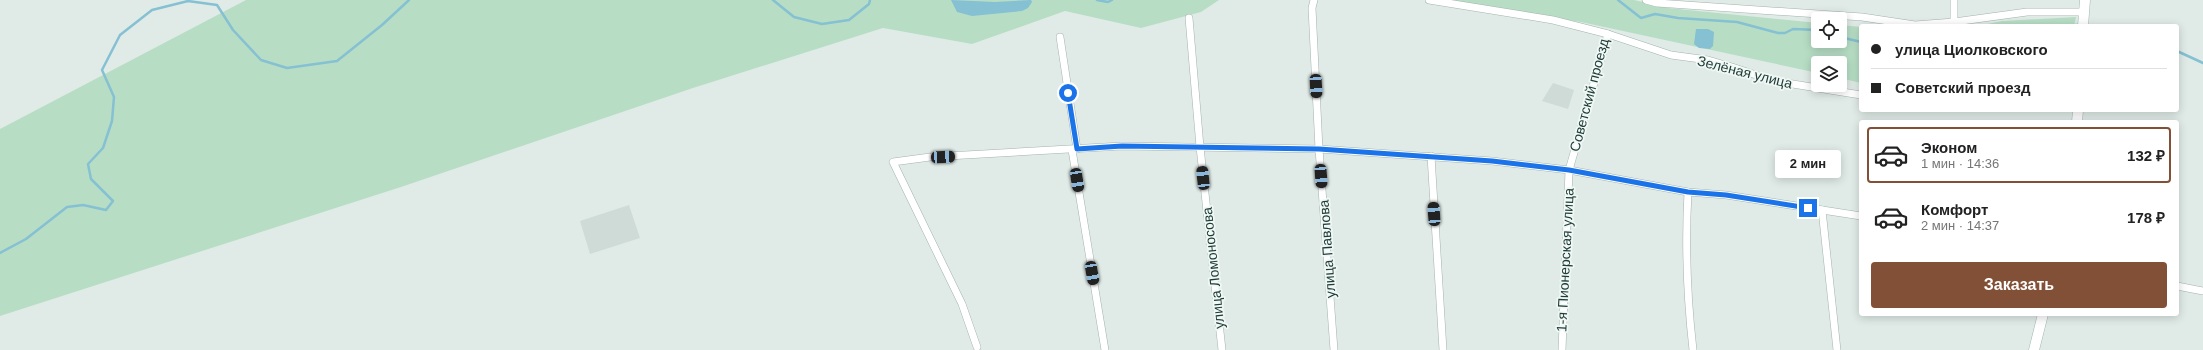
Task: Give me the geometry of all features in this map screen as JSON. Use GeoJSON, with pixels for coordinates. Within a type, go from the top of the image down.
{"type":"FeatureCollection","features":[{"type":"Feature","properties":{"kind":"street"},"geometry":{"type":"LineString","coordinates":[[1314,0],[1312,8],[1319,149]]}},
{"type":"Feature","properties":{"kind":"street","name":"Советский проезд"},"geometry":{"type":"LineString","coordinates":[[1429,0],[1553,20],[1608,34],[1569,170]]}},
{"type":"Feature","properties":{"kind":"street"},"geometry":{"type":"LineString","coordinates":[[1646,0],[1657,3],[1862,16],[1909,24]]}},
{"type":"Feature","properties":{"kind":"street"},"geometry":{"type":"LineString","coordinates":[[1954,0],[1954,22]]}},
{"type":"Feature","properties":{"kind":"street"},"geometry":{"type":"LineString","coordinates":[[1928,24],[2027,12],[2083,18],[2085,0]]}},
{"type":"Feature","properties":{"kind":"street","name":"улица Ломоносова"},"geometry":{"type":"LineString","coordinates":[[1189,18],[1200,147],[1222,350]]}},
{"type":"Feature","properties":{"kind":"street","name":"Зелёная улица"},"geometry":{"type":"LineString","coordinates":[[1608,34],[1649,49],[1671,55],[1708,60],[1774,81],[1859,95]]}},
{"type":"Feature","properties":{"kind":"street"},"geometry":{"type":"LineString","coordinates":[[1060,37],[1074,149],[1105,350]]}},
{"type":"Feature","properties":{"kind":"street","name":"Советский проезд"},"geometry":{"type":"LineString","coordinates":[[977,347],[962,304],[893,162],[930,158],[1122,146],[1319,149],[1492,161],[1569,170],[1688,192],[1726,195],[1859,216]]}},
{"type":"Feature","properties":{"kind":"street","name":"улица Павлова"},"geometry":{"type":"LineString","coordinates":[[1319,149],[1334,350]]}},
{"type":"Feature","properties":{"kind":"street"},"geometry":{"type":"LineString","coordinates":[[1431,156],[1443,350]]}},
{"type":"Feature","properties":{"kind":"street","name":"1-я Пионерская улица"},"geometry":{"type":"LineString","coordinates":[[1562,350],[1569,170]]}},
{"type":"Feature","properties":{"kind":"street"},"geometry":{"type":"LineString","coordinates":[[1688,192],[1686,225],[1687,301],[1693,350]]}},
{"type":"Feature","properties":{"kind":"street"},"geometry":{"type":"LineString","coordinates":[[1822,210],[1837,350]]}},
{"type":"Feature","properties":{"kind":"street"},"geometry":{"type":"LineString","coordinates":[[2179,286],[2203,291]]}},
{"type":"Feature","properties":{"kind":"street"},"geometry":{"type":"LineString","coordinates":[[2034,350],[2042,316]]}},
{"type":"Feature","properties":{"kind":"shaded area"},"geometry":{"type":"Polygon","coordinates":[[[1553,83],[1574,90],[1568,109],[1542,101],[1553,83]]]}},
{"type":"Feature","properties":{"kind":"shaded area"},"geometry":{"type":"Polygon","coordinates":[[[629,205],[640,238],[590,254],[580,221],[629,205]]]}},
{"type":"Feature","properties":{"kind":"green space"},"geometry":{"type":"Polygon","coordinates":[[[246,0],[1219,0],[1201,12],[1141,28],[1065,11],[972,44],[883,28],[693,88],[401,187],[0,316],[0,129],[246,0]]]}},
{"type":"Feature","properties":{"kind":"green space"},"geometry":{"type":"Polygon","coordinates":[[[1432,0],[1634,0],[1668,8],[1811,22],[1811,48],[1847,48],[1847,26],[1859,27],[1859,83],[1847,80],[1847,56],[1811,56],[1811,71],[1581,22],[1432,0]]]}},
{"type":"Feature","properties":{"kind":"green space"},"geometry":{"type":"Polygon","coordinates":[[[2076,17],[2074,24],[1988,24],[2002,21],[2076,17]]]}},
{"type":"Feature","properties":{"kind":"water"},"geometry":{"type":"Polygon","coordinates":[[[951,0],[995,2],[1031,0],[1032,2],[1028,8],[1022,11],[972,16],[957,12],[951,0]]]}},
{"type":"Feature","properties":{"kind":"water"},"geometry":{"type":"Polygon","coordinates":[[[1696,29],[1708,29],[1714,32],[1713,46],[1710,49],[1699,48],[1694,44],[1696,29]]]}},
{"type":"Feature","properties":{"kind":"waterway"},"geometry":{"type":"LineString","coordinates":[[0,253],[26,239],[67,207],[83,205],[106,210],[113,201],[91,179],[88,164],[103,148],[112,121],[114,97],[102,70],[120,35],[152,10],[188,1],[217,5],[233,30],[261,60],[287,68],[337,61],[382,25],[409,0]]}},
{"type":"Feature","properties":{"kind":"waterway"},"geometry":{"type":"LineString","coordinates":[[773,0],[794,17],[822,24],[849,20],[869,4],[870,0]]}},
{"type":"Feature","properties":{"kind":"waterway"},"geometry":{"type":"LineString","coordinates":[[1097,0],[1108,2],[1112,0]]}},
{"type":"Feature","properties":{"kind":"waterway"},"geometry":{"type":"LineString","coordinates":[[1618,0],[1641,18],[1655,14],[1678,18],[1737,22],[1778,33],[1785,33],[1793,29],[1811,30]]}},
{"type":"Feature","properties":{"kind":"waterway"},"geometry":{"type":"LineString","coordinates":[[1847,39],[1859,42]]}},
{"type":"Feature","properties":{"kind":"waterway"},"geometry":{"type":"LineString","coordinates":[[2179,52],[2203,63]]}},
{"type":"Feature","properties":{"kind":"route"},"geometry":{"type":"LineString","coordinates":[[1068,93],[1077,149],[1122,146],[1319,149],[1492,161],[1569,170],[1688,192],[1726,195],[1808,208]]}}]}
